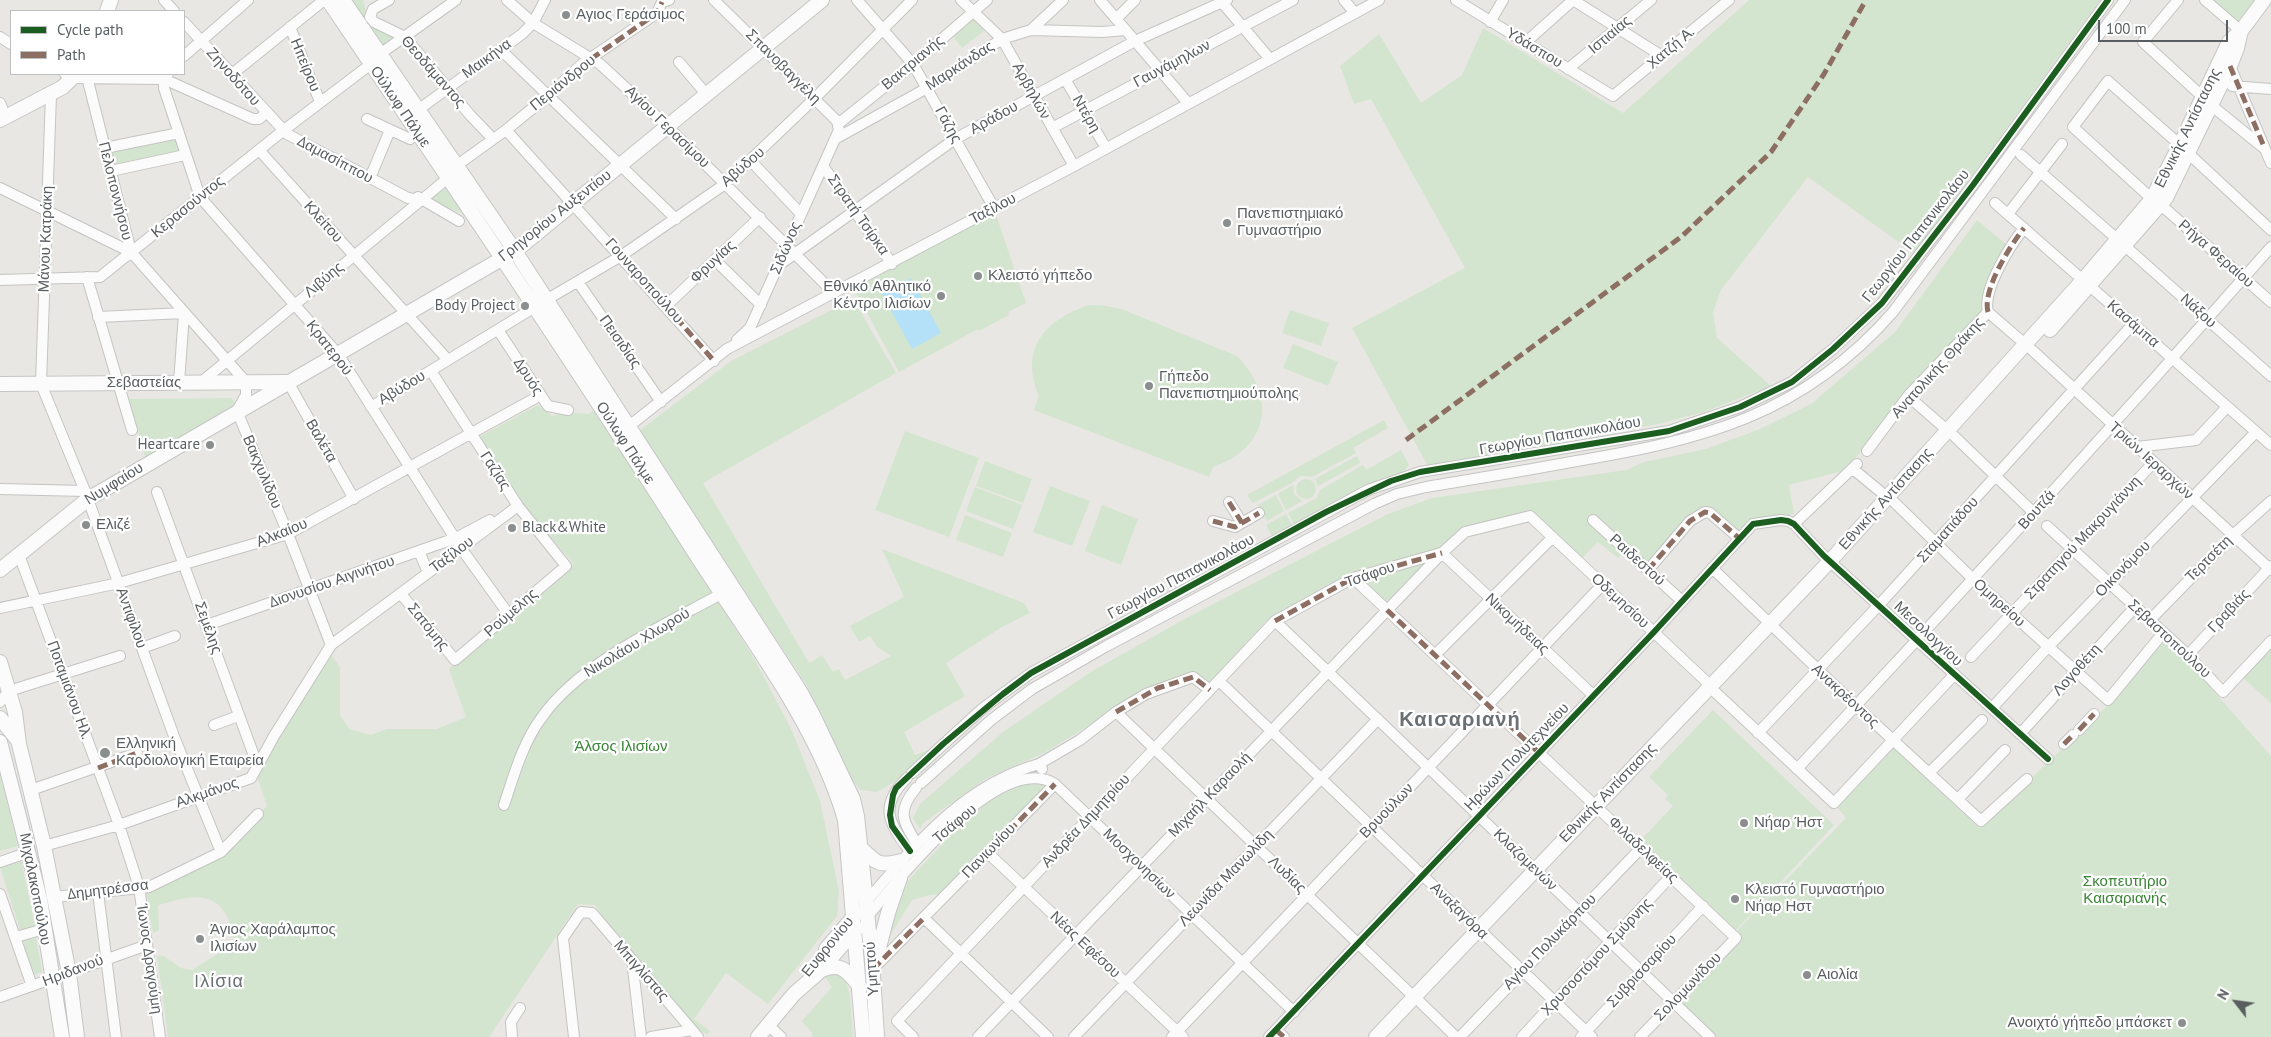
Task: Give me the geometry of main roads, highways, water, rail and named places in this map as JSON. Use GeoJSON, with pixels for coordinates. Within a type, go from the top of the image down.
{"type":"FeatureCollection","features":[{"type":"Feature","properties":{"kind":"main road","name":"Ούλωφ Πάλμε"},"geometry":{"type":"LineString","coordinates":[[343,0],[376,59],[448,178],[509,255]]}},
{"type":"Feature","properties":{"kind":"main road","name":"Γρηγορίου Αυξεντίου"},"geometry":{"type":"LineString","coordinates":[[237,411],[509,255],[822,0]]}},
{"type":"Feature","properties":{"kind":"main road","name":"Εθνικής Αντίστασης"},"geometry":{"type":"LineString","coordinates":[[1387,1037],[1417,1000],[1481,932],[1833,564],[2087,283],[2157,202],[2185,150],[2207,101],[2228,42],[2241,31],[2264,0]]}},
{"type":"Feature","properties":{"kind":"main road","name":"Ούλωφ Πάλμε"},"geometry":{"type":"LineString","coordinates":[[321,1],[376,59],[418,110],[456,166],[509,255],[813,715],[853,799],[857,816],[866,902]]}},
{"type":"Feature","properties":{"kind":"main road","name":"Εθνικής Αντίστασης"},"geometry":{"type":"LineString","coordinates":[[2207,101],[2220,85],[2230,66],[2241,31]]}},
{"type":"Feature","properties":{"kind":"main road"},"geometry":{"type":"LineString","coordinates":[[3,118],[63,87],[75,75]]}},
{"type":"Feature","properties":{"kind":"main road","name":"Σεβαστείας"},"geometry":{"type":"LineString","coordinates":[[0,384],[288,382]]}},
{"type":"Feature","properties":{"kind":"main road","name":"Νυμφαίου"},"geometry":{"type":"LineString","coordinates":[[0,570],[87,495],[237,411]]}},
{"type":"Feature","properties":{"kind":"main road","name":"Ούλωφ Πάλμε"},"geometry":{"type":"LineString","coordinates":[[624,430],[721,594],[803,721],[837,794],[845,820],[854,916]]}},
{"type":"Feature","properties":{"kind":"main road","name":"Μιχαλακοπούλου"},"geometry":{"type":"LineString","coordinates":[[0,662],[4,697],[19,744],[44,846],[69,973],[77,1037]]}},
{"type":"Feature","properties":{"kind":"main road","name":"Μιχαλακοπούλου"},"geometry":{"type":"LineString","coordinates":[[0,718],[12,731],[19,744]]}},
{"type":"Feature","properties":{"kind":"main road","name":"Μιχαλακοπούλου"},"geometry":{"type":"LineString","coordinates":[[0,742],[40,899],[62,1037]]}},
{"type":"Feature","properties":{"kind":"main road"},"geometry":{"type":"LineString","coordinates":[[860,848],[879,864],[886,865],[909,852]]}},
{"type":"Feature","properties":{"kind":"main road"},"geometry":{"type":"LineString","coordinates":[[873,969],[888,913],[900,878]]}},
{"type":"Feature","properties":{"kind":"main road","name":"Ευφρονίου"},"geometry":{"type":"LineString","coordinates":[[794,994],[801,980],[866,902]]}},
{"type":"Feature","properties":{"kind":"main road","name":"Υμηττού"},"geometry":{"type":"LineString","coordinates":[[866,902],[873,969],[877,1037]]}},
{"type":"Feature","properties":{"kind":"main road","name":"Υμηττού"},"geometry":{"type":"LineString","coordinates":[[854,916],[862,1037]]}},
{"type":"Feature","properties":{"kind":"main road","name":"Ευφρονίου"},"geometry":{"type":"LineString","coordinates":[[758,1037],[794,994],[818,973],[868,916]]}},
{"type":"Feature","properties":{"kind":"main road"},"geometry":{"type":"LineString","coordinates":[[818,973],[831,966],[838,967],[847,972],[860,987]]}},
{"type":"Feature","properties":{"kind":"main road","name":"Εθνικής Αντίστασης"},"geometry":{"type":"LineString","coordinates":[[1376,1037],[1417,1000]]}},
{"type":"Feature","properties":{"kind":"water"},"geometry":{"type":"Polygon","coordinates":[[[911,278],[941,333],[912,349],[882,294],[911,278]]]}},
{"type":"Feature","properties":{"kind":"place","name":"Αγιος Γεράσιμος"},"geometry":{"type":"Point","coordinates":[566,15]}},
{"type":"Feature","properties":{"kind":"place","name":"Πανεπιστημιακό Γυμναστήριο"},"geometry":{"type":"Point","coordinates":[1227,223]}},
{"type":"Feature","properties":{"kind":"place","name":"Κλειστό γήπεδο"},"geometry":{"type":"Point","coordinates":[978,276]}},
{"type":"Feature","properties":{"kind":"place","name":"Εθνικό Αθλητικό Κέντρο Ιλισίων"},"geometry":{"type":"Point","coordinates":[941,296]}},
{"type":"Feature","properties":{"kind":"place","name":"Body Project"},"geometry":{"type":"Point","coordinates":[525,306]}},
{"type":"Feature","properties":{"kind":"place","name":"Γήπεδο Πανεπιστημιούπολης"},"geometry":{"type":"Point","coordinates":[1149,386]}},
{"type":"Feature","properties":{"kind":"place","name":"Heartcare"},"geometry":{"type":"Point","coordinates":[210,445]}},
{"type":"Feature","properties":{"kind":"place","name":"Ελιζέ"},"geometry":{"type":"Point","coordinates":[86,525]}},
{"type":"Feature","properties":{"kind":"place","name":"Black&White"},"geometry":{"type":"Point","coordinates":[512,528]}},
{"type":"Feature","properties":{"kind":"place","name":"Ελληνική Καρδιολογική Εταιρεία"},"geometry":{"type":"Point","coordinates":[105,753]}},
{"type":"Feature","properties":{"kind":"place","name":"Νήαρ Ήστ"},"geometry":{"type":"Point","coordinates":[1744,823]}},
{"type":"Feature","properties":{"kind":"place","name":"Κλειστό Γυμναστήριο Νήαρ Ηστ"},"geometry":{"type":"Point","coordinates":[1735,899]}},
{"type":"Feature","properties":{"kind":"place","name":"Άγιος Χαράλαμπος Ιλισίων"},"geometry":{"type":"Point","coordinates":[200,939]}},
{"type":"Feature","properties":{"kind":"place","name":"Αιολία"},"geometry":{"type":"Point","coordinates":[1807,975]}},
{"type":"Feature","properties":{"kind":"place","name":"Ανοιχτό γήπεδο μπάσκετ"},"geometry":{"type":"Point","coordinates":[2182,1023]}},
{"type":"Feature","properties":{"kind":"district","name":"Καισαριανή"},"geometry":{"type":"Point","coordinates":[1460,720]}},
{"type":"Feature","properties":{"kind":"district","name":"Iλίσια"},"geometry":{"type":"Point","coordinates":[219,982]}},
{"type":"Feature","properties":{"kind":"park label","name":"Άλσος Ιλισίων"},"geometry":{"type":"Point","coordinates":[621,747]}},
{"type":"Feature","properties":{"kind":"park label","name":"Σκοπευτήριο Καισαριανής"},"geometry":{"type":"Point","coordinates":[2125,890]}}]}
